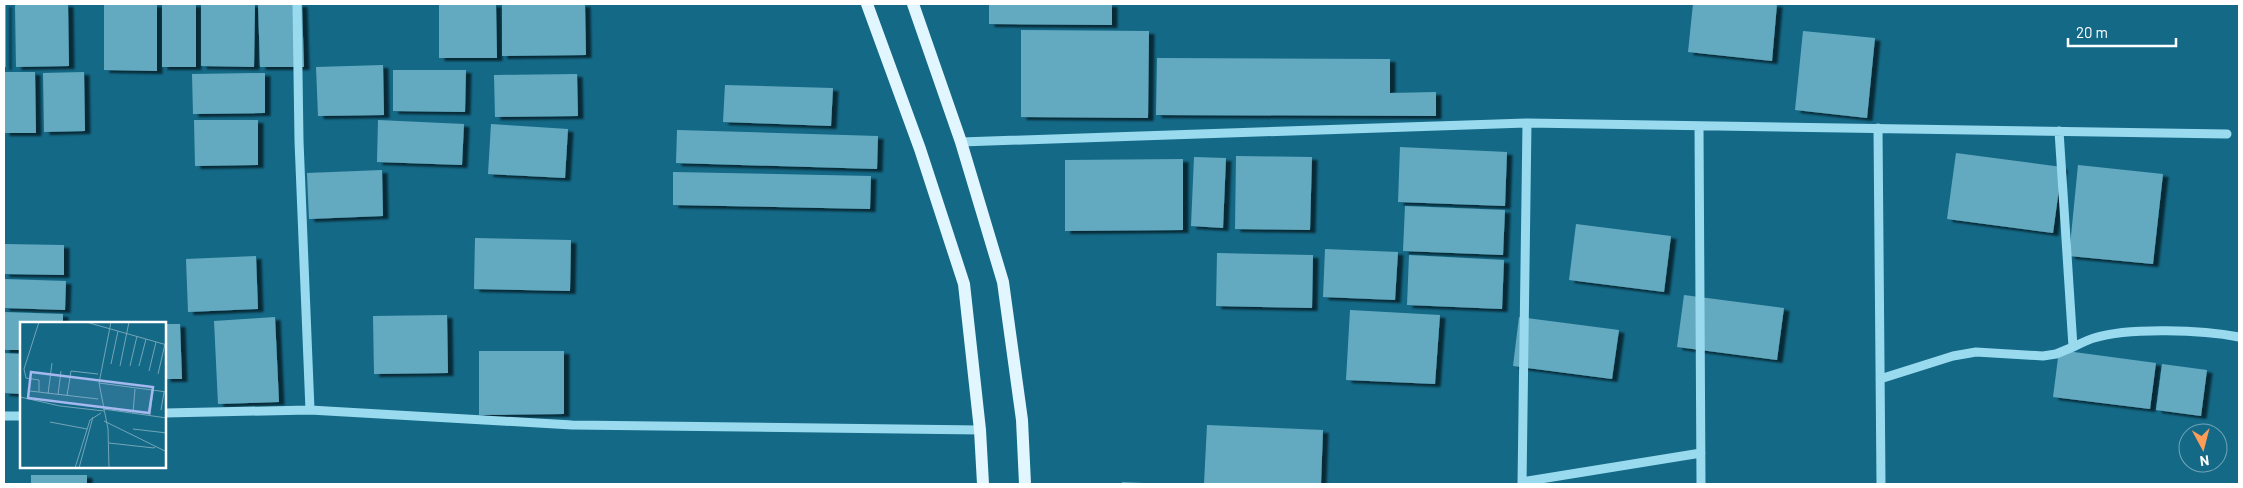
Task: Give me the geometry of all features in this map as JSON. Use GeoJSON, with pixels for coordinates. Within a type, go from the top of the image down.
{"type":"FeatureCollection","features":[{"type":"Feature","properties":{"kind":"main road"},"geometry":{"type":"LineString","coordinates":[[867,4],[920,149],[964,284],[984,484]]}},
{"type":"Feature","properties":{"kind":"main road"},"geometry":{"type":"LineString","coordinates":[[913,4],[961,142],[1003,282],[1022,420],[1025,484]]}},
{"type":"Feature","properties":{"kind":"street"},"geometry":{"type":"LineString","coordinates":[[297,4],[299,141],[310,410]]}},
{"type":"Feature","properties":{"kind":"street"},"geometry":{"type":"LineString","coordinates":[[1527,123],[1522,483],[1701,453]]}},
{"type":"Feature","properties":{"kind":"street"},"geometry":{"type":"LineString","coordinates":[[961,142],[1527,123],[2228,134]]}},
{"type":"Feature","properties":{"kind":"street"},"geometry":{"type":"LineString","coordinates":[[1699,126],[1701,484]]}},
{"type":"Feature","properties":{"kind":"street"},"geometry":{"type":"LineString","coordinates":[[1878,128],[1881,484]]}},
{"type":"Feature","properties":{"kind":"street"},"geometry":{"type":"LineString","coordinates":[[2059,131],[2073,347]]}},
{"type":"Feature","properties":{"kind":"street"},"geometry":{"type":"LineString","coordinates":[[1880,379],[1953,356],[1976,352],[2043,356],[2056,354],[2094,338],[2133,331],[2222,334],[2239,337]]}},
{"type":"Feature","properties":{"kind":"street"},"geometry":{"type":"LineString","coordinates":[[166,413],[310,410],[572,425],[980,430]]}},
{"type":"Feature","properties":{"kind":"street"},"geometry":{"type":"LineString","coordinates":[[4,416],[20,416]]}},
{"type":"Feature","properties":{"kind":"building"},"geometry":{"type":"Polygon","coordinates":[[[4,4],[6,4],[6,67],[4,67],[4,4]]]}},
{"type":"Feature","properties":{"kind":"building"},"geometry":{"type":"Polygon","coordinates":[[[15,4],[68,4],[69,66],[16,67],[15,4]]]}},
{"type":"Feature","properties":{"kind":"building"},"geometry":{"type":"Polygon","coordinates":[[[104,4],[157,4],[157,71],[104,70],[104,4]]]}},
{"type":"Feature","properties":{"kind":"building"},"geometry":{"type":"Polygon","coordinates":[[[162,4],[196,4],[196,67],[162,67],[162,4]]]}},
{"type":"Feature","properties":{"kind":"building"},"geometry":{"type":"Polygon","coordinates":[[[201,4],[255,4],[254,67],[201,66],[201,4]]]}},
{"type":"Feature","properties":{"kind":"building"},"geometry":{"type":"Polygon","coordinates":[[[258,4],[302,4],[304,67],[260,67],[258,4]]]}},
{"type":"Feature","properties":{"kind":"building"},"geometry":{"type":"Polygon","coordinates":[[[439,4],[496,4],[497,58],[439,58],[439,4]]]}},
{"type":"Feature","properties":{"kind":"building"},"geometry":{"type":"Polygon","coordinates":[[[502,4],[585,4],[586,55],[502,56],[502,4]]]}},
{"type":"Feature","properties":{"kind":"building"},"geometry":{"type":"Polygon","coordinates":[[[989,4],[1112,4],[1112,25],[989,24],[989,4]]]}},
{"type":"Feature","properties":{"kind":"building"},"geometry":{"type":"Polygon","coordinates":[[[1693,4],[1777,4],[1772,61],[1688,52],[1693,4]]]}},
{"type":"Feature","properties":{"kind":"building"},"geometry":{"type":"Polygon","coordinates":[[[1021,30],[1149,31],[1148,118],[1021,117],[1021,30]]]}},
{"type":"Feature","properties":{"kind":"building"},"geometry":{"type":"Polygon","coordinates":[[[1803,31],[1875,38],[1867,118],[1795,110],[1803,31]]]}},
{"type":"Feature","properties":{"kind":"building"},"geometry":{"type":"Polygon","coordinates":[[[1157,58],[1390,59],[1390,93],[1436,92],[1436,116],[1156,115],[1157,58]]]}},
{"type":"Feature","properties":{"kind":"building"},"geometry":{"type":"Polygon","coordinates":[[[383,65],[384,115],[318,116],[316,67],[383,65]]]}},
{"type":"Feature","properties":{"kind":"building"},"geometry":{"type":"Polygon","coordinates":[[[393,70],[466,70],[465,112],[393,111],[393,70]]]}},
{"type":"Feature","properties":{"kind":"building"},"geometry":{"type":"Polygon","coordinates":[[[4,72],[35,72],[36,133],[4,133],[4,72]]]}},
{"type":"Feature","properties":{"kind":"building"},"geometry":{"type":"Polygon","coordinates":[[[84,72],[85,131],[44,132],[43,73],[84,72]]]}},
{"type":"Feature","properties":{"kind":"building"},"geometry":{"type":"Polygon","coordinates":[[[265,73],[265,113],[193,114],[192,74],[265,73]]]}},
{"type":"Feature","properties":{"kind":"building"},"geometry":{"type":"Polygon","coordinates":[[[577,74],[578,116],[495,117],[494,75],[577,74]]]}},
{"type":"Feature","properties":{"kind":"building"},"geometry":{"type":"Polygon","coordinates":[[[725,85],[833,88],[831,126],[723,122],[725,85]]]}},
{"type":"Feature","properties":{"kind":"building"},"geometry":{"type":"Polygon","coordinates":[[[194,120],[258,120],[258,165],[195,166],[194,120]]]}},
{"type":"Feature","properties":{"kind":"building"},"geometry":{"type":"Polygon","coordinates":[[[378,120],[464,124],[462,165],[377,162],[378,120]]]}},
{"type":"Feature","properties":{"kind":"building"},"geometry":{"type":"Polygon","coordinates":[[[491,124],[568,129],[565,178],[488,174],[491,124]]]}},
{"type":"Feature","properties":{"kind":"building"},"geometry":{"type":"Polygon","coordinates":[[[677,130],[878,136],[877,169],[676,163],[677,130]]]}},
{"type":"Feature","properties":{"kind":"building"},"geometry":{"type":"Polygon","coordinates":[[[1400,147],[1507,152],[1505,206],[1398,202],[1400,147]]]}},
{"type":"Feature","properties":{"kind":"building"},"geometry":{"type":"Polygon","coordinates":[[[1956,153],[2062,167],[2053,233],[1947,219],[1956,153]]]}},
{"type":"Feature","properties":{"kind":"building"},"geometry":{"type":"Polygon","coordinates":[[[1236,156],[1312,157],[1310,230],[1235,229],[1236,156]]]}},
{"type":"Feature","properties":{"kind":"building"},"geometry":{"type":"Polygon","coordinates":[[[1194,157],[1226,158],[1223,228],[1191,226],[1194,157]]]}},
{"type":"Feature","properties":{"kind":"building"},"geometry":{"type":"Polygon","coordinates":[[[1183,159],[1183,230],[1065,231],[1065,160],[1183,159]]]}},
{"type":"Feature","properties":{"kind":"building"},"geometry":{"type":"Polygon","coordinates":[[[2078,165],[2163,174],[2153,264],[2069,256],[2078,165]]]}},
{"type":"Feature","properties":{"kind":"building"},"geometry":{"type":"Polygon","coordinates":[[[382,170],[383,216],[309,219],[307,173],[382,170]]]}},
{"type":"Feature","properties":{"kind":"building"},"geometry":{"type":"Polygon","coordinates":[[[673,172],[871,176],[870,209],[673,205],[673,172]]]}},
{"type":"Feature","properties":{"kind":"building"},"geometry":{"type":"Polygon","coordinates":[[[1405,206],[1505,210],[1503,255],[1403,251],[1405,206]]]}},
{"type":"Feature","properties":{"kind":"building"},"geometry":{"type":"Polygon","coordinates":[[[1576,224],[1671,236],[1664,292],[1569,280],[1576,224]]]}},
{"type":"Feature","properties":{"kind":"building"},"geometry":{"type":"Polygon","coordinates":[[[475,238],[571,240],[570,291],[474,289],[475,238]]]}},
{"type":"Feature","properties":{"kind":"building"},"geometry":{"type":"Polygon","coordinates":[[[4,244],[64,245],[64,275],[4,274],[4,244]]]}},
{"type":"Feature","properties":{"kind":"building"},"geometry":{"type":"Polygon","coordinates":[[[1325,249],[1398,252],[1395,300],[1323,297],[1325,249]]]}},
{"type":"Feature","properties":{"kind":"building"},"geometry":{"type":"Polygon","coordinates":[[[1217,253],[1313,255],[1312,308],[1216,306],[1217,253]]]}},
{"type":"Feature","properties":{"kind":"building"},"geometry":{"type":"Polygon","coordinates":[[[1409,255],[1504,260],[1502,309],[1407,305],[1409,255]]]}},
{"type":"Feature","properties":{"kind":"building"},"geometry":{"type":"Polygon","coordinates":[[[256,256],[258,309],[188,312],[186,259],[256,256]]]}},
{"type":"Feature","properties":{"kind":"building"},"geometry":{"type":"Polygon","coordinates":[[[4,279],[66,281],[65,310],[4,308],[4,279]]]}},
{"type":"Feature","properties":{"kind":"building"},"geometry":{"type":"Polygon","coordinates":[[[1684,295],[1784,308],[1777,360],[1677,347],[1684,295]]]}},
{"type":"Feature","properties":{"kind":"building"},"geometry":{"type":"Polygon","coordinates":[[[1350,310],[1440,315],[1435,384],[1346,380],[1350,310]]]}},
{"type":"Feature","properties":{"kind":"building"},"geometry":{"type":"Polygon","coordinates":[[[4,312],[63,314],[63,322],[20,322],[20,350],[4,350],[4,312]]]}},
{"type":"Feature","properties":{"kind":"building"},"geometry":{"type":"Polygon","coordinates":[[[447,315],[448,373],[374,374],[373,316],[447,315]]]}},
{"type":"Feature","properties":{"kind":"building"},"geometry":{"type":"Polygon","coordinates":[[[275,317],[279,402],[218,404],[214,321],[275,317]]]}},
{"type":"Feature","properties":{"kind":"building"},"geometry":{"type":"Polygon","coordinates":[[[1519,317],[1619,330],[1612,379],[1513,366],[1519,317]]]}},
{"type":"Feature","properties":{"kind":"building"},"geometry":{"type":"Polygon","coordinates":[[[166,324],[180,324],[182,379],[166,379],[166,324]]]}},
{"type":"Feature","properties":{"kind":"building"},"geometry":{"type":"Polygon","coordinates":[[[2059,350],[2156,363],[2150,409],[2053,397],[2059,350]]]}},
{"type":"Feature","properties":{"kind":"building"},"geometry":{"type":"Polygon","coordinates":[[[479,351],[564,351],[564,414],[479,415],[479,351]]]}},
{"type":"Feature","properties":{"kind":"building"},"geometry":{"type":"Polygon","coordinates":[[[4,353],[20,354],[20,394],[4,393],[4,353]]]}},
{"type":"Feature","properties":{"kind":"building"},"geometry":{"type":"Polygon","coordinates":[[[2162,364],[2207,370],[2201,416],[2156,410],[2162,364]]]}},
{"type":"Feature","properties":{"kind":"building"},"geometry":{"type":"Polygon","coordinates":[[[1207,425],[1323,430],[1321,484],[1204,484],[1207,425]]]}},
{"type":"Feature","properties":{"kind":"building"},"geometry":{"type":"Polygon","coordinates":[[[31,475],[87,475],[87,484],[31,484],[31,475]]]}},
{"type":"Feature","properties":{"kind":"building"},"geometry":{"type":"Polygon","coordinates":[[[1122,482],[1144,483],[1144,484],[1122,484],[1122,482]]]}}]}
